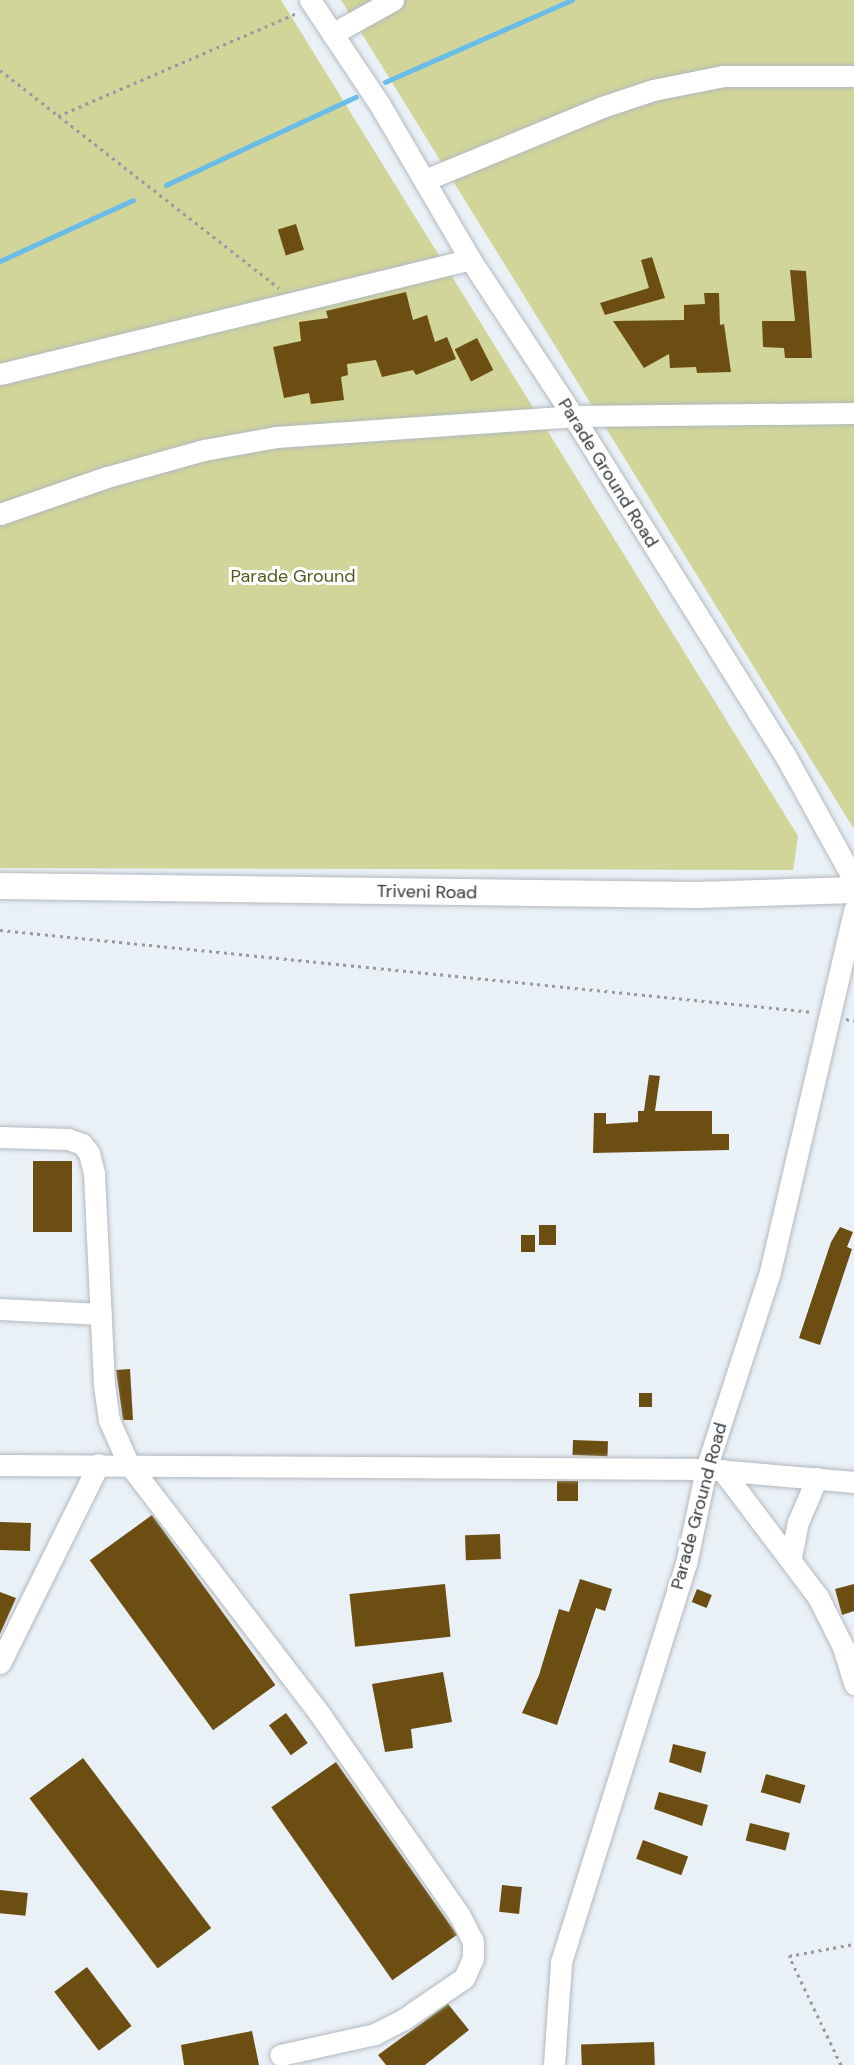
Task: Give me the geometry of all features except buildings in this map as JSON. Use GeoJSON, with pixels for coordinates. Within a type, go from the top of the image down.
{"type":"FeatureCollection","features":[{"type":"Feature","properties":{"kind":"main road","name":"Triveni Road"},"geometry":{"type":"LineString","coordinates":[[0,886],[685,895],[854,890]]}},
{"type":"Feature","properties":{"kind":"street"},"geometry":{"type":"LineString","coordinates":[[332,34],[393,0]]}},
{"type":"Feature","properties":{"kind":"street","name":"Parade Ground Road"},"geometry":{"type":"LineString","coordinates":[[312,3],[380,105],[470,259],[573,416],[786,757],[854,879]]}},
{"type":"Feature","properties":{"kind":"street"},"geometry":{"type":"LineString","coordinates":[[425,180],[602,107],[653,90],[723,76],[854,76]]}},
{"type":"Feature","properties":{"kind":"street"},"geometry":{"type":"LineString","coordinates":[[0,374],[470,259]]}},
{"type":"Feature","properties":{"kind":"street"},"geometry":{"type":"LineString","coordinates":[[0,514],[107,477],[204,450],[276,437],[573,416],[854,413]]}},
{"type":"Feature","properties":{"kind":"street","name":"Parade Ground Road"},"geometry":{"type":"LineString","coordinates":[[554,2065],[561,1962],[686,1564],[770,1272],[828,1014],[854,910]]}},
{"type":"Feature","properties":{"kind":"street"},"geometry":{"type":"LineString","coordinates":[[0,1137],[68,1139],[82,1144],[89,1153],[94,1173],[109,1420],[128,1463],[319,1713],[460,1916],[473,1941],[473,1958],[464,1978],[404,2019],[375,2034],[280,2055]]}},
{"type":"Feature","properties":{"kind":"street"},"geometry":{"type":"LineString","coordinates":[[0,1309],[101,1314]]}},
{"type":"Feature","properties":{"kind":"street"},"geometry":{"type":"LineString","coordinates":[[0,1465],[128,1463],[714,1469],[854,1482]]}},
{"type":"Feature","properties":{"kind":"street"},"geometry":{"type":"LineString","coordinates":[[0,1663],[99,1464]]}},
{"type":"Feature","properties":{"kind":"street"},"geometry":{"type":"LineString","coordinates":[[714,1469],[791,1557],[833,1627],[854,1684]]}},
{"type":"Feature","properties":{"kind":"street"},"geometry":{"type":"LineString","coordinates":[[791,1557],[798,1522],[817,1478]]}},
{"type":"Feature","properties":{"kind":"path"},"geometry":{"type":"LineString","coordinates":[[58,116],[312,3]]}},
{"type":"Feature","properties":{"kind":"path"},"geometry":{"type":"LineString","coordinates":[[0,70],[295,300]]}},
{"type":"Feature","properties":{"kind":"path"},"geometry":{"type":"LineString","coordinates":[[0,930],[828,1014],[854,1021]]}},
{"type":"Feature","properties":{"kind":"path"},"geometry":{"type":"LineString","coordinates":[[841,2065],[789,1956],[854,1944]]}},
{"type":"Feature","properties":{"kind":"green space","name":"Parade Ground"},"geometry":{"type":"Polygon","coordinates":[[[0,0],[281,0],[798,836],[793,870],[0,868],[0,0]]]}},
{"type":"Feature","properties":{"kind":"green space"},"geometry":{"type":"Polygon","coordinates":[[[341,0],[854,0],[854,829],[341,0]]]}},
{"type":"Feature","properties":{"kind":"waterway"},"geometry":{"type":"LineString","coordinates":[[385,82],[572,0]]}},
{"type":"Feature","properties":{"kind":"waterway"},"geometry":{"type":"LineString","coordinates":[[166,185],[356,97]]}},
{"type":"Feature","properties":{"kind":"waterway"},"geometry":{"type":"LineString","coordinates":[[0,261],[133,200]]}}]}
